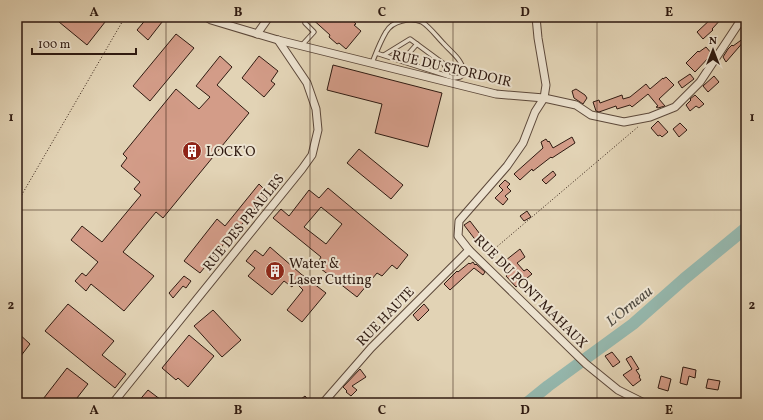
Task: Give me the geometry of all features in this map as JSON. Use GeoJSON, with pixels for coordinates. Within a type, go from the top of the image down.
{"type":"FeatureCollection","features":[{"type":"Feature","properties":{"kind":"street","name":"RUE DU STORDOIR"},"geometry":{"type":"LineString","coordinates":[[206,17],[211,20],[278,40],[496,94],[544,98],[576,105],[591,114],[624,122],[650,117],[675,107],[700,82],[743,17]]}},
{"type":"Feature","properties":{"kind":"street"},"geometry":{"type":"LineString","coordinates":[[257,34],[269,17]]}},
{"type":"Feature","properties":{"kind":"street"},"geometry":{"type":"LineString","coordinates":[[536,17],[546,85],[544,98]]}},
{"type":"Feature","properties":{"kind":"street","name":"RUE DES PRAULES"},"geometry":{"type":"LineString","coordinates":[[113,403],[312,155],[318,130],[316,109],[307,83],[278,40]]}},
{"type":"Feature","properties":{"kind":"street","name":"RUE DU PONT MAHAUX"},"geometry":{"type":"LineString","coordinates":[[544,98],[535,112],[523,143],[507,166],[459,221],[458,236],[469,250],[586,364],[618,390],[644,403]]}},
{"type":"Feature","properties":{"kind":"street","name":"RUE HAUTE"},"geometry":{"type":"LineString","coordinates":[[323,403],[371,348],[469,250]]}},
{"type":"Feature","properties":{"kind":"lane"},"geometry":{"type":"LineString","coordinates":[[302,46],[314,32],[305,23],[304,17]]}},
{"type":"Feature","properties":{"kind":"lane"},"geometry":{"type":"LineString","coordinates":[[372,63],[376,53],[386,31],[395,23],[407,20],[421,22],[428,27],[462,63],[464,74],[460,77],[454,78],[376,53]]}},
{"type":"Feature","properties":{"kind":"lane"},"geometry":{"type":"LineString","coordinates":[[384,55],[410,39],[444,64],[448,76]]}},
{"type":"Feature","properties":{"kind":"lane"},"geometry":{"type":"LineString","coordinates":[[402,61],[417,44]]}},
{"type":"Feature","properties":{"kind":"path"},"geometry":{"type":"LineString","coordinates":[[17,203],[125,17]]}},
{"type":"Feature","properties":{"kind":"path"},"geometry":{"type":"LineString","coordinates":[[480,260],[638,127]]}},
{"type":"Feature","properties":{"kind":"building"},"geometry":{"type":"Polygon","coordinates":[[[53,17],[109,17],[87,45],[53,17]]]}},
{"type":"Feature","properties":{"kind":"building"},"geometry":{"type":"Polygon","coordinates":[[[148,17],[153,20],[155,17],[166,17],[148,40],[137,30],[148,17]]]}},
{"type":"Feature","properties":{"kind":"building"},"geometry":{"type":"Polygon","coordinates":[[[310,17],[349,17],[356,24],[354,25],[361,31],[346,49],[329,37],[330,35],[310,17]]]}},
{"type":"Feature","properties":{"kind":"building"},"geometry":{"type":"Polygon","coordinates":[[[713,17],[723,17],[712,29],[713,30],[703,39],[697,32],[713,17]]]}},
{"type":"Feature","properties":{"kind":"building"},"geometry":{"type":"Polygon","coordinates":[[[176,34],[194,48],[150,101],[133,86],[176,34]]]}},
{"type":"Feature","properties":{"kind":"building"},"geometry":{"type":"Polygon","coordinates":[[[744,38],[745,40],[726,62],[723,57],[728,49],[744,38]]]}},
{"type":"Feature","properties":{"kind":"building"},"geometry":{"type":"Polygon","coordinates":[[[706,47],[712,54],[695,72],[686,63],[698,51],[699,52],[706,47]]]}},
{"type":"Feature","properties":{"kind":"building"},"geometry":{"type":"Polygon","coordinates":[[[220,56],[232,67],[217,85],[249,113],[163,218],[156,212],[123,252],[154,276],[124,311],[91,284],[86,291],[75,281],[82,273],[86,276],[98,262],[71,240],[82,226],[102,242],[141,195],[134,189],[140,182],[121,166],[127,158],[123,154],[176,89],[199,109],[210,97],[196,86],[220,56]]]}},
{"type":"Feature","properties":{"kind":"building"},"geometry":{"type":"Polygon","coordinates":[[[259,56],[278,71],[271,81],[275,84],[264,97],[242,78],[259,56]]]}},
{"type":"Feature","properties":{"kind":"building"},"geometry":{"type":"Polygon","coordinates":[[[333,65],[442,93],[428,147],[375,133],[382,104],[327,90],[333,65]]]}},
{"type":"Feature","properties":{"kind":"building"},"geometry":{"type":"Polygon","coordinates":[[[690,74],[694,79],[682,88],[678,82],[690,74]]]}},
{"type":"Feature","properties":{"kind":"building"},"geometry":{"type":"Polygon","coordinates":[[[714,76],[719,82],[708,92],[703,86],[714,76]]]}},
{"type":"Feature","properties":{"kind":"building"},"geometry":{"type":"Polygon","coordinates":[[[666,77],[674,85],[659,99],[665,106],[658,108],[656,107],[658,106],[648,94],[632,107],[630,105],[617,109],[616,106],[599,112],[596,111],[593,102],[599,100],[600,103],[622,95],[623,99],[630,97],[646,84],[650,89],[666,77]]]}},
{"type":"Feature","properties":{"kind":"building"},"geometry":{"type":"Polygon","coordinates":[[[576,89],[587,98],[583,104],[574,98],[572,91],[576,89]]]}},
{"type":"Feature","properties":{"kind":"building"},"geometry":{"type":"Polygon","coordinates":[[[695,95],[704,104],[699,108],[696,106],[690,111],[686,105],[695,95]]]}},
{"type":"Feature","properties":{"kind":"building"},"geometry":{"type":"Polygon","coordinates":[[[658,121],[668,132],[662,137],[660,135],[658,136],[651,128],[658,121]]]}},
{"type":"Feature","properties":{"kind":"building"},"geometry":{"type":"Polygon","coordinates":[[[680,123],[687,130],[679,137],[673,129],[680,123]]]}},
{"type":"Feature","properties":{"kind":"building"},"geometry":{"type":"Polygon","coordinates":[[[572,137],[575,143],[552,158],[551,157],[533,171],[532,169],[520,180],[514,174],[543,148],[541,142],[546,139],[553,148],[572,137]]]}},
{"type":"Feature","properties":{"kind":"building"},"geometry":{"type":"Polygon","coordinates":[[[359,149],[403,185],[391,199],[347,163],[359,149]]]}},
{"type":"Feature","properties":{"kind":"building"},"geometry":{"type":"Polygon","coordinates":[[[553,171],[556,175],[546,184],[542,180],[553,171]]]}},
{"type":"Feature","properties":{"kind":"building"},"geometry":{"type":"Polygon","coordinates":[[[505,180],[510,184],[507,187],[511,191],[505,196],[508,199],[503,205],[495,198],[503,190],[499,186],[505,180]]]}},
{"type":"Feature","properties":{"kind":"building"},"geometry":{"type":"Polygon","coordinates":[[[259,184],[268,193],[200,273],[184,261],[217,219],[225,226],[259,184]]]}},
{"type":"Feature","properties":{"kind":"building"},"geometry":{"type":"Polygon","coordinates":[[[328,188],[408,255],[397,269],[392,265],[382,276],[377,273],[357,297],[316,265],[321,257],[273,218],[281,209],[289,216],[309,190],[319,198],[328,188]],[[321,207],[304,227],[326,244],[342,224],[321,207]]]}},
{"type":"Feature","properties":{"kind":"building"},"geometry":{"type":"Polygon","coordinates":[[[527,211],[531,217],[524,221],[520,216],[527,211]]]}},
{"type":"Feature","properties":{"kind":"building"},"geometry":{"type":"Polygon","coordinates":[[[470,221],[483,238],[477,242],[464,225],[470,221]]]}},
{"type":"Feature","properties":{"kind":"building"},"geometry":{"type":"Polygon","coordinates":[[[270,247],[326,293],[302,322],[287,310],[303,290],[295,282],[292,287],[284,281],[272,295],[248,276],[255,268],[246,261],[255,250],[263,256],[270,247]]]}},
{"type":"Feature","properties":{"kind":"building"},"geometry":{"type":"Polygon","coordinates":[[[520,249],[525,257],[517,263],[524,271],[527,269],[532,274],[516,287],[506,276],[508,274],[501,264],[520,249]]]}},
{"type":"Feature","properties":{"kind":"building"},"geometry":{"type":"Polygon","coordinates":[[[473,262],[485,272],[483,275],[474,268],[450,290],[444,284],[457,271],[458,272],[469,263],[470,264],[473,262]]]}},
{"type":"Feature","properties":{"kind":"building"},"geometry":{"type":"Polygon","coordinates":[[[184,276],[191,281],[186,288],[183,286],[173,298],[169,293],[184,276]]]}},
{"type":"Feature","properties":{"kind":"building"},"geometry":{"type":"Polygon","coordinates":[[[68,304],[114,341],[102,355],[126,374],[115,388],[45,331],[68,304]]]}},
{"type":"Feature","properties":{"kind":"building"},"geometry":{"type":"Polygon","coordinates":[[[424,304],[429,310],[418,321],[413,315],[424,304]]]}},
{"type":"Feature","properties":{"kind":"building"},"geometry":{"type":"Polygon","coordinates":[[[213,310],[241,340],[222,357],[194,326],[213,310]]]}},
{"type":"Feature","properties":{"kind":"building"},"geometry":{"type":"Polygon","coordinates":[[[17,332],[30,344],[17,361],[17,332]]]}},
{"type":"Feature","properties":{"kind":"building"},"geometry":{"type":"Polygon","coordinates":[[[189,335],[214,356],[188,387],[178,378],[176,380],[162,368],[189,335]]]}},
{"type":"Feature","properties":{"kind":"building"},"geometry":{"type":"Polygon","coordinates":[[[612,352],[620,362],[613,367],[605,356],[612,352]]]}},
{"type":"Feature","properties":{"kind":"building"},"geometry":{"type":"Polygon","coordinates":[[[631,356],[639,369],[636,370],[641,380],[633,386],[623,375],[632,369],[626,359],[631,356]]]}},
{"type":"Feature","properties":{"kind":"building"},"geometry":{"type":"Polygon","coordinates":[[[683,367],[696,370],[695,378],[689,376],[687,385],[680,383],[683,367]]]}},
{"type":"Feature","properties":{"kind":"building"},"geometry":{"type":"Polygon","coordinates":[[[67,368],[88,384],[73,403],[40,403],[67,368]]]}},
{"type":"Feature","properties":{"kind":"building"},"geometry":{"type":"Polygon","coordinates":[[[360,369],[366,377],[352,386],[357,390],[351,396],[343,387],[360,369]]]}},
{"type":"Feature","properties":{"kind":"building"},"geometry":{"type":"Polygon","coordinates":[[[661,376],[671,379],[668,391],[658,388],[661,376]]]}},
{"type":"Feature","properties":{"kind":"building"},"geometry":{"type":"Polygon","coordinates":[[[708,379],[720,381],[718,390],[706,388],[708,379]]]}},
{"type":"Feature","properties":{"kind":"building"},"geometry":{"type":"Polygon","coordinates":[[[148,390],[165,403],[137,403],[148,390]]]}},
{"type":"Feature","properties":{"kind":"building"},"geometry":{"type":"Polygon","coordinates":[[[305,396],[311,403],[296,403],[305,396]]]}},
{"type":"Feature","properties":{"kind":"waterway","name":"L'Orneau"},"geometry":{"type":"LineString","coordinates":[[527,403],[633,324],[684,279],[746,228]]}},
{"type":"Feature","properties":{"kind":"place","name":"LOCK'O"},"geometry":{"type":"Point","coordinates":[192,151]}},
{"type":"Feature","properties":{"kind":"place","name":"Water & Laser Cutting"},"geometry":{"type":"Point","coordinates":[275,271]}}]}
